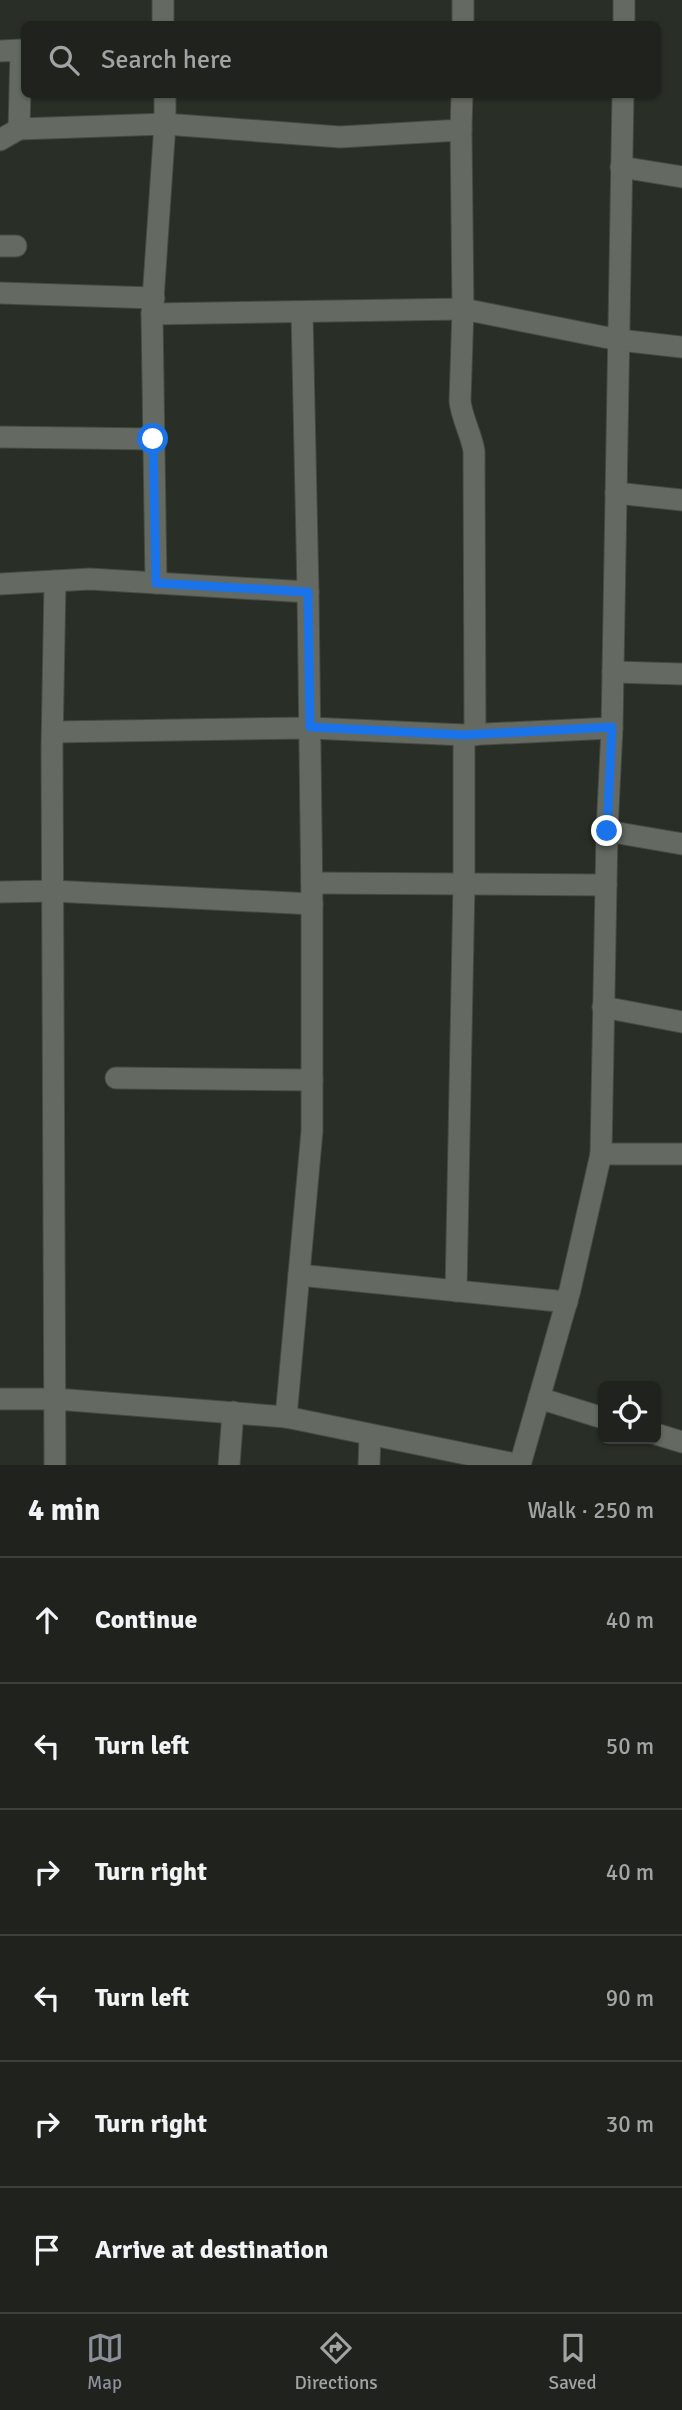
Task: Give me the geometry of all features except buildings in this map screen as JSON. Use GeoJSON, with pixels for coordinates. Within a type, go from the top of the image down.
{"type":"FeatureCollection","features":[{"type":"Feature","properties":{"kind":"street"},"geometry":{"type":"LineString","coordinates":[[163,0],[163,21]]}},
{"type":"Feature","properties":{"kind":"street"},"geometry":{"type":"LineString","coordinates":[[463,0],[463,21]]}},
{"type":"Feature","properties":{"kind":"street"},"geometry":{"type":"LineString","coordinates":[[624,0],[624,21]]}},
{"type":"Feature","properties":{"kind":"street"},"geometry":{"type":"LineString","coordinates":[[0,51],[21,50],[19,129]]}},
{"type":"Feature","properties":{"kind":"street"},"geometry":{"type":"LineString","coordinates":[[156,583],[153,306],[165,98]]}},
{"type":"Feature","properties":{"kind":"street"},"geometry":{"type":"LineString","coordinates":[[456,1291],[474,451],[462,416],[460,401],[463,309],[462,98]]}},
{"type":"Feature","properties":{"kind":"street"},"geometry":{"type":"LineString","coordinates":[[0,1399],[56,1399],[286,1417],[520,1465],[567,1302],[601,1154],[607,831],[612,727],[622,98]]}},
{"type":"Feature","properties":{"kind":"street"},"geometry":{"type":"LineString","coordinates":[[0,140],[19,129],[165,124],[340,137],[461,130]]}},
{"type":"Feature","properties":{"kind":"street"},"geometry":{"type":"LineString","coordinates":[[621,167],[682,177]]}},
{"type":"Feature","properties":{"kind":"street"},"geometry":{"type":"LineString","coordinates":[[0,293],[153,306],[302,312],[463,309],[619,340],[682,347]]}},
{"type":"Feature","properties":{"kind":"street"},"geometry":{"type":"LineString","coordinates":[[286,1417],[312,1131],[310,727],[302,312]]}},
{"type":"Feature","properties":{"kind":"street"},"geometry":{"type":"LineString","coordinates":[[0,437],[153,439]]}},
{"type":"Feature","properties":{"kind":"street"},"geometry":{"type":"LineString","coordinates":[[616,493],[682,500]]}},
{"type":"Feature","properties":{"kind":"street"},"geometry":{"type":"LineString","coordinates":[[0,584],[90,579],[308,592]]}},
{"type":"Feature","properties":{"kind":"street"},"geometry":{"type":"LineString","coordinates":[[55,581],[52,732],[55,1465]]}},
{"type":"Feature","properties":{"kind":"street"},"geometry":{"type":"LineString","coordinates":[[613,672],[682,674]]}},
{"type":"Feature","properties":{"kind":"street"},"geometry":{"type":"LineString","coordinates":[[52,732],[310,727],[470,735],[612,727]]}},
{"type":"Feature","properties":{"kind":"street"},"geometry":{"type":"LineString","coordinates":[[607,831],[682,844]]}},
{"type":"Feature","properties":{"kind":"street"},"geometry":{"type":"LineString","coordinates":[[0,892],[312,893],[464,884],[606,885]]}},
{"type":"Feature","properties":{"kind":"street"},"geometry":{"type":"LineString","coordinates":[[604,1007],[682,1022]]}},
{"type":"Feature","properties":{"kind":"street"},"geometry":{"type":"LineString","coordinates":[[116,1078],[312,1080]]}},
{"type":"Feature","properties":{"kind":"street"},"geometry":{"type":"LineString","coordinates":[[601,1154],[682,1154]]}},
{"type":"Feature","properties":{"kind":"street"},"geometry":{"type":"LineString","coordinates":[[299,1275],[567,1302]]}},
{"type":"Feature","properties":{"kind":"street"},"geometry":{"type":"LineString","coordinates":[[539,1398],[598,1416]]}},
{"type":"Feature","properties":{"kind":"street"},"geometry":{"type":"LineString","coordinates":[[229,1465],[233,1412]]}},
{"type":"Feature","properties":{"kind":"street"},"geometry":{"type":"LineString","coordinates":[[369,1465],[370,1435]]}},
{"type":"Feature","properties":{"kind":"street"},"geometry":{"type":"LineString","coordinates":[[661,1436],[682,1442]]}},
{"type":"Feature","properties":{"kind":"route"},"geometry":{"type":"LineString","coordinates":[[153,439],[156,583],[308,592],[310,727],[464,735],[612,727],[607,831]]}}]}
